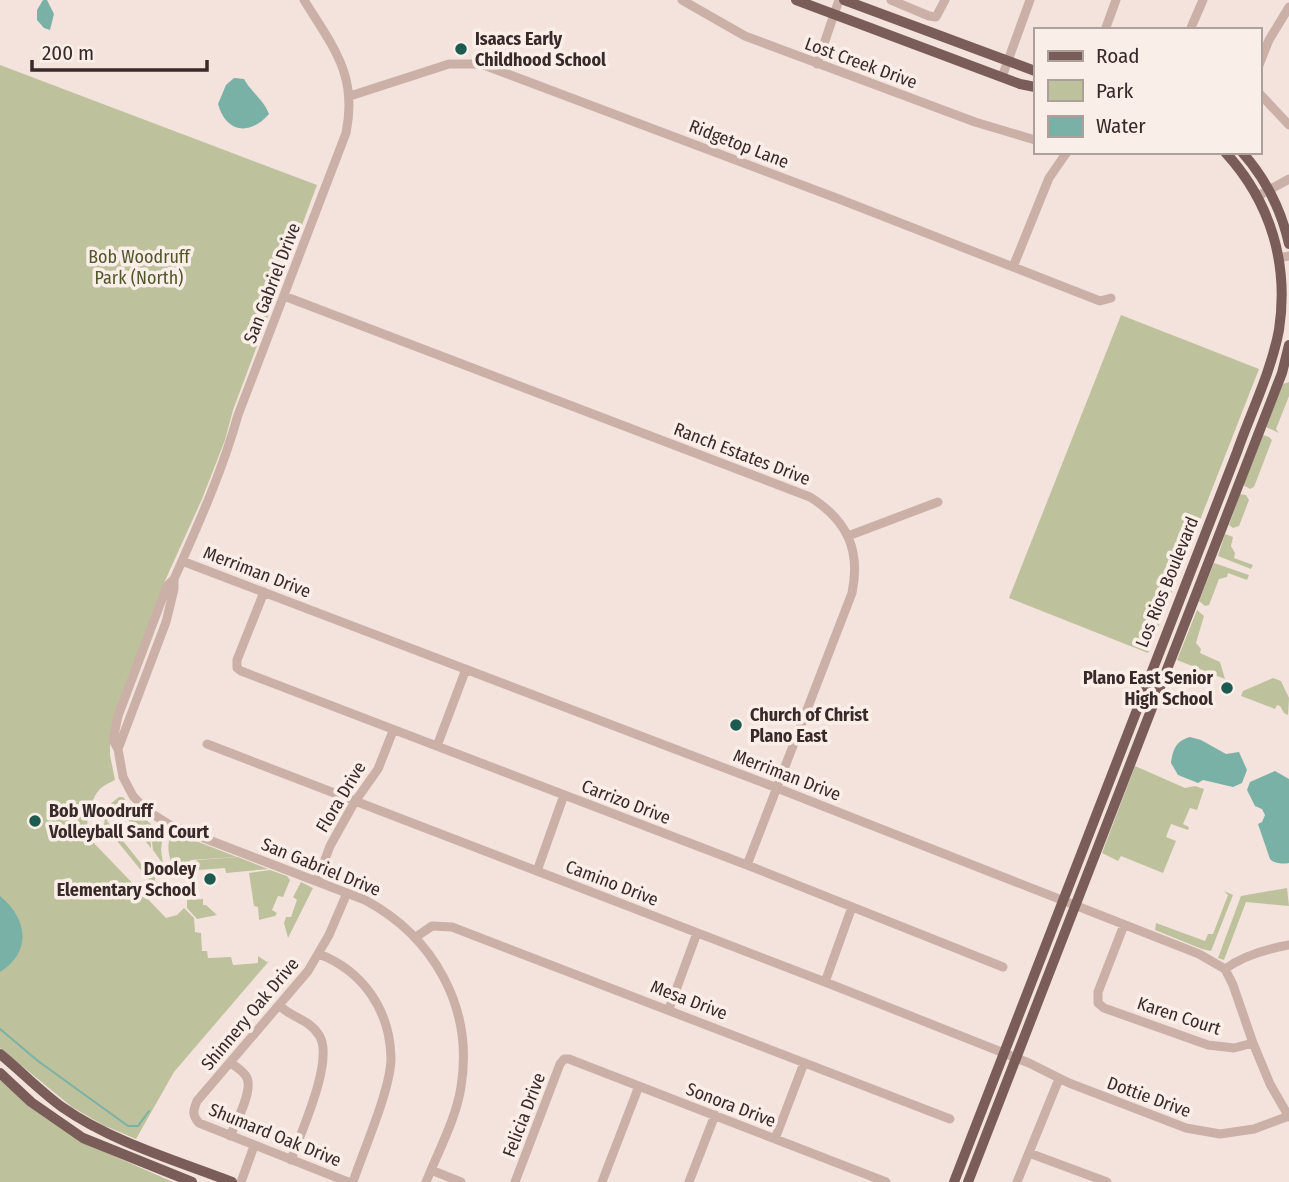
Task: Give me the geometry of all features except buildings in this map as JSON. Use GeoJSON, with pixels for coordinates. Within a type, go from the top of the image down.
{"type":"FeatureCollection","features":[{"type":"Feature","properties":{"kind":"main road"},"geometry":{"type":"LineString","coordinates":[[796,0],[1034,87]]}},
{"type":"Feature","properties":{"kind":"main road"},"geometry":{"type":"LineString","coordinates":[[842,0],[1034,71]]}},
{"type":"Feature","properties":{"kind":"main road","name":"Los Rios Boulevard"},"geometry":{"type":"LineString","coordinates":[[954,1182],[1268,368],[1279,331],[1284,257],[1258,196],[1226,154]]}},
{"type":"Feature","properties":{"kind":"main road"},"geometry":{"type":"LineString","coordinates":[[1244,154],[1270,189],[1285,224],[1289,244]]}},
{"type":"Feature","properties":{"kind":"main road","name":"Los Rios Boulevard"},"geometry":{"type":"LineString","coordinates":[[968,1182],[1285,375],[1289,345]]}},
{"type":"Feature","properties":{"kind":"main road"},"geometry":{"type":"LineString","coordinates":[[1115,763],[1129,768]]}},
{"type":"Feature","properties":{"kind":"main road"},"geometry":{"type":"LineString","coordinates":[[1095,818],[1088,847],[1090,853],[1096,857]]}},
{"type":"Feature","properties":{"kind":"main road"},"geometry":{"type":"LineString","coordinates":[[0,1054],[63,1107],[89,1123],[111,1135],[232,1182]]}},
{"type":"Feature","properties":{"kind":"main road"},"geometry":{"type":"LineString","coordinates":[[0,1073],[31,1102],[83,1138],[192,1182]]}},
{"type":"Feature","properties":{"kind":"street","name":"San Gabriel Drive"},"geometry":{"type":"LineString","coordinates":[[304,0],[336,53],[350,96],[346,133],[238,415],[206,508],[174,579],[166,622],[118,749],[128,788],[154,817],[347,893],[385,911],[416,937],[448,985],[463,1045],[461,1088],[426,1182]]}},
{"type":"Feature","properties":{"kind":"street","name":"Lost Creek Drive"},"geometry":{"type":"LineString","coordinates":[[682,0],[745,37],[975,122],[1034,140]]}},
{"type":"Feature","properties":{"kind":"street"},"geometry":{"type":"LineString","coordinates":[[817,64],[842,0]]}},
{"type":"Feature","properties":{"kind":"street"},"geometry":{"type":"LineString","coordinates":[[891,0],[936,17],[945,0]]}},
{"type":"Feature","properties":{"kind":"street"},"geometry":{"type":"LineString","coordinates":[[1002,76],[1030,0]]}},
{"type":"Feature","properties":{"kind":"street"},"geometry":{"type":"LineString","coordinates":[[1106,28],[1116,0]]}},
{"type":"Feature","properties":{"kind":"street"},"geometry":{"type":"LineString","coordinates":[[1191,28],[1203,0]]}},
{"type":"Feature","properties":{"kind":"street"},"geometry":{"type":"LineString","coordinates":[[1261,60],[1269,40],[1289,8]]}},
{"type":"Feature","properties":{"kind":"street","name":"Ridgetop Lane"},"geometry":{"type":"LineString","coordinates":[[350,96],[449,64],[481,64],[1100,301],[1111,298]]}},
{"type":"Feature","properties":{"kind":"street"},"geometry":{"type":"LineString","coordinates":[[1261,95],[1289,125]]}},
{"type":"Feature","properties":{"kind":"street"},"geometry":{"type":"LineString","coordinates":[[1013,267],[1049,178],[1062,154]]}},
{"type":"Feature","properties":{"kind":"street"},"geometry":{"type":"LineString","coordinates":[[1258,196],[1289,179]]}},
{"type":"Feature","properties":{"kind":"street","name":"Ranch Estates Drive"},"geometry":{"type":"LineString","coordinates":[[284,296],[810,496],[832,513],[848,537],[855,566],[852,593],[747,865]]}},
{"type":"Feature","properties":{"kind":"street"},"geometry":{"type":"LineString","coordinates":[[1268,368],[1285,375]]}},
{"type":"Feature","properties":{"kind":"street"},"geometry":{"type":"LineString","coordinates":[[848,537],[938,502]]}},
{"type":"Feature","properties":{"kind":"street","name":"Merriman Drive"},"geometry":{"type":"LineString","coordinates":[[182,561],[777,788],[1199,954],[1225,969]]}},
{"type":"Feature","properties":{"kind":"street","name":"Carrizo Drive"},"geometry":{"type":"LineString","coordinates":[[264,592],[237,660],[237,668],[245,674],[747,865],[1003,967]]}},
{"type":"Feature","properties":{"kind":"street"},"geometry":{"type":"LineString","coordinates":[[437,746],[466,669]]}},
{"type":"Feature","properties":{"kind":"street","name":"Flora Drive"},"geometry":{"type":"LineString","coordinates":[[317,881],[330,846],[378,768],[393,731]]}},
{"type":"Feature","properties":{"kind":"street","name":"Camino Drive"},"geometry":{"type":"LineString","coordinates":[[207,744],[1004,1053]]}},
{"type":"Feature","properties":{"kind":"street"},"geometry":{"type":"LineString","coordinates":[[537,871],[564,795]]}},
{"type":"Feature","properties":{"kind":"street","name":"Shinnery Oak Drive"},"geometry":{"type":"LineString","coordinates":[[193,1115],[197,1101],[280,1006],[319,954],[347,893]]}},
{"type":"Feature","properties":{"kind":"street"},"geometry":{"type":"LineString","coordinates":[[825,982],[852,908]]}},
{"type":"Feature","properties":{"kind":"street","name":"Karen Court"},"geometry":{"type":"LineString","coordinates":[[1124,925],[1098,992],[1098,1003],[1104,1008],[1208,1045],[1234,1048],[1252,1043]]}},
{"type":"Feature","properties":{"kind":"street","name":"Mesa Drive"},"geometry":{"type":"LineString","coordinates":[[416,937],[432,926],[452,927],[950,1119]]}},
{"type":"Feature","properties":{"kind":"street"},"geometry":{"type":"LineString","coordinates":[[668,1009],[698,933]]}},
{"type":"Feature","properties":{"kind":"street"},"geometry":{"type":"LineString","coordinates":[[1289,945],[1265,949],[1225,969],[1236,992],[1252,1043],[1270,1084],[1289,1117]]}},
{"type":"Feature","properties":{"kind":"street"},"geometry":{"type":"LineString","coordinates":[[319,954],[342,965],[365,985],[381,1012],[391,1059],[388,1078],[350,1182]]}},
{"type":"Feature","properties":{"kind":"street"},"geometry":{"type":"LineString","coordinates":[[280,1006],[314,1027],[324,1045],[325,1054],[323,1071],[291,1160]]}},
{"type":"Feature","properties":{"kind":"street","name":"Dottie Drive"},"geometry":{"type":"LineString","coordinates":[[1004,1053],[1045,1070],[1059,1079],[1202,1132],[1220,1135],[1271,1124],[1289,1117]]}},
{"type":"Feature","properties":{"kind":"street","name":"Sonora Drive"},"geometry":{"type":"LineString","coordinates":[[564,1059],[886,1182]]}},
{"type":"Feature","properties":{"kind":"street","name":"Felicia Drive"},"geometry":{"type":"LineString","coordinates":[[515,1182],[560,1063],[564,1059]]}},
{"type":"Feature","properties":{"kind":"street"},"geometry":{"type":"LineString","coordinates":[[230,1136],[247,1093],[248,1083],[243,1072],[231,1063]]}},
{"type":"Feature","properties":{"kind":"street"},"geometry":{"type":"LineString","coordinates":[[775,1139],[804,1063]]}},
{"type":"Feature","properties":{"kind":"street"},"geometry":{"type":"LineString","coordinates":[[1017,1182],[1059,1079]]}},
{"type":"Feature","properties":{"kind":"street"},"geometry":{"type":"LineString","coordinates":[[602,1182],[639,1086]]}},
{"type":"Feature","properties":{"kind":"street","name":"Shumard Oak Drive"},"geometry":{"type":"LineString","coordinates":[[193,1115],[199,1124],[350,1182]]}},
{"type":"Feature","properties":{"kind":"street"},"geometry":{"type":"LineString","coordinates":[[689,1182],[715,1115]]}},
{"type":"Feature","properties":{"kind":"street"},"geometry":{"type":"LineString","coordinates":[[241,1182],[254,1146]]}},
{"type":"Feature","properties":{"kind":"street"},"geometry":{"type":"LineString","coordinates":[[1029,1153],[1107,1182]]}},
{"type":"Feature","properties":{"kind":"street"},"geometry":{"type":"LineString","coordinates":[[431,1170],[461,1182]]}},
{"type":"Feature","properties":{"kind":"green space","name":"Bob Woodruff Park (North)"},"geometry":{"type":"Polygon","coordinates":[[[0,65],[317,185],[233,410],[225,440],[164,583],[110,735],[110,755],[115,780],[100,789],[89,812],[89,838],[166,918],[177,915],[184,908],[194,918],[195,932],[201,933],[202,951],[207,951],[208,958],[231,957],[233,965],[258,963],[258,956],[269,961],[174,1072],[136,1139],[103,1125],[72,1107],[0,1048],[0,65]]]}},
{"type":"Feature","properties":{"kind":"green space"},"geometry":{"type":"Polygon","coordinates":[[[1121,315],[1259,369],[1148,653],[1009,598],[1121,315]]]}},
{"type":"Feature","properties":{"kind":"green space"},"geometry":{"type":"Polygon","coordinates":[[[1289,382],[1289,396],[1276,429],[1279,433],[1266,427],[1283,384],[1289,382]]]}},
{"type":"Feature","properties":{"kind":"green space"},"geometry":{"type":"Polygon","coordinates":[[[1263,435],[1272,440],[1254,487],[1250,489],[1243,485],[1263,435]]]}},
{"type":"Feature","properties":{"kind":"green space"},"geometry":{"type":"Polygon","coordinates":[[[1240,494],[1246,495],[1249,500],[1239,526],[1233,528],[1229,525],[1240,494]]]}},
{"type":"Feature","properties":{"kind":"green space"},"geometry":{"type":"Polygon","coordinates":[[[1225,534],[1233,537],[1231,546],[1235,553],[1234,558],[1253,565],[1251,569],[1218,556],[1225,534]]]}},
{"type":"Feature","properties":{"kind":"green space"},"geometry":{"type":"Polygon","coordinates":[[[1214,563],[1249,575],[1247,580],[1228,573],[1227,577],[1219,579],[1209,605],[1205,606],[1199,601],[1214,563]]]}},
{"type":"Feature","properties":{"kind":"green space"},"geometry":{"type":"Polygon","coordinates":[[[1197,610],[1204,616],[1196,643],[1201,649],[1200,653],[1220,662],[1225,679],[1177,660],[1197,610]]]}},
{"type":"Feature","properties":{"kind":"green space"},"geometry":{"type":"Polygon","coordinates":[[[1273,678],[1281,681],[1289,698],[1288,715],[1280,706],[1277,705],[1275,709],[1241,696],[1243,691],[1273,678]]]}},
{"type":"Feature","properties":{"kind":"green space"},"geometry":{"type":"Polygon","coordinates":[[[1135,766],[1185,788],[1195,786],[1204,789],[1197,810],[1190,808],[1183,824],[1189,827],[1188,830],[1171,824],[1166,837],[1176,841],[1163,873],[1121,856],[1118,861],[1102,853],[1135,766]]]}},
{"type":"Feature","properties":{"kind":"green space"},"geometry":{"type":"Polygon","coordinates":[[[123,797],[142,821],[149,834],[151,848],[118,808],[113,811],[110,804],[123,797]]]}},
{"type":"Feature","properties":{"kind":"green space"},"geometry":{"type":"Polygon","coordinates":[[[134,809],[153,826],[164,829],[161,849],[163,864],[153,850],[151,835],[134,809]]]}},
{"type":"Feature","properties":{"kind":"green space"},"geometry":{"type":"Polygon","coordinates":[[[105,817],[109,817],[107,821],[151,876],[155,874],[155,881],[168,888],[168,893],[165,894],[169,899],[162,896],[104,825],[105,817]]]}},
{"type":"Feature","properties":{"kind":"green space"},"geometry":{"type":"Polygon","coordinates":[[[173,832],[237,857],[191,860],[177,874],[169,852],[173,832]]]}},
{"type":"Feature","properties":{"kind":"green space"},"geometry":{"type":"Polygon","coordinates":[[[238,857],[268,869],[226,873],[225,868],[198,870],[198,867],[184,867],[198,860],[238,857]]]}},
{"type":"Feature","properties":{"kind":"green space"},"geometry":{"type":"Polygon","coordinates":[[[270,870],[287,876],[290,880],[283,897],[278,896],[272,910],[277,913],[275,916],[259,920],[249,873],[270,870]]]}},
{"type":"Feature","properties":{"kind":"green space"},"geometry":{"type":"Polygon","coordinates":[[[301,882],[313,888],[288,938],[284,923],[286,917],[291,917],[297,900],[293,897],[301,882]]]}},
{"type":"Feature","properties":{"kind":"green space"},"geometry":{"type":"Polygon","coordinates":[[[1287,888],[1289,906],[1246,902],[1224,960],[1218,958],[1241,896],[1287,888]]]}},
{"type":"Feature","properties":{"kind":"green space"},"geometry":{"type":"Polygon","coordinates":[[[1224,891],[1233,895],[1211,951],[1155,930],[1156,923],[1205,941],[1208,934],[1213,934],[1228,895],[1224,891]]]}},
{"type":"Feature","properties":{"kind":"green space"},"geometry":{"type":"Polygon","coordinates":[[[203,899],[203,905],[217,915],[197,919],[187,908],[187,900],[203,899]]]}},
{"type":"Feature","properties":{"kind":"green space"},"geometry":{"type":"Polygon","coordinates":[[[0,1078],[89,1145],[173,1182],[0,1182],[0,1078]]]}},
{"type":"Feature","properties":{"kind":"water"},"geometry":{"type":"Polygon","coordinates":[[[43,0],[47,0],[54,14],[50,30],[37,20],[37,10],[43,0]]]}},
{"type":"Feature","properties":{"kind":"water"},"geometry":{"type":"Polygon","coordinates":[[[234,78],[244,79],[269,114],[254,126],[233,126],[222,114],[218,104],[226,85],[234,78]]]}},
{"type":"Feature","properties":{"kind":"water"},"geometry":{"type":"Polygon","coordinates":[[[1190,737],[1226,754],[1239,752],[1247,770],[1242,783],[1233,787],[1203,780],[1198,783],[1178,775],[1171,763],[1173,754],[1178,743],[1190,737]]]}},
{"type":"Feature","properties":{"kind":"water"},"geometry":{"type":"Polygon","coordinates":[[[1275,771],[1289,779],[1289,863],[1277,863],[1270,859],[1258,824],[1265,815],[1262,809],[1255,806],[1247,790],[1250,782],[1275,771]]]}},
{"type":"Feature","properties":{"kind":"water"},"geometry":{"type":"Polygon","coordinates":[[[0,896],[21,924],[22,945],[11,964],[0,972],[0,896]]]}},
{"type":"Feature","properties":{"kind":"waterway"},"geometry":{"type":"LineString","coordinates":[[0,1029],[38,1061],[128,1126],[138,1126],[149,1111]]}},
{"type":"Feature","properties":{"kind":"place","name":"Isaacs Early Childhood School"},"geometry":{"type":"Point","coordinates":[461,49]}},
{"type":"Feature","properties":{"kind":"place","name":"Plano East Senior High School"},"geometry":{"type":"Point","coordinates":[1227,688]}},
{"type":"Feature","properties":{"kind":"place","name":"Church of Christ Plano East"},"geometry":{"type":"Point","coordinates":[736,725]}},
{"type":"Feature","properties":{"kind":"place","name":"Bob Woodruff Volleyball Sand Court"},"geometry":{"type":"Point","coordinates":[35,821]}},
{"type":"Feature","properties":{"kind":"place","name":"Dooley Elementary School"},"geometry":{"type":"Point","coordinates":[210,879]}}]}
